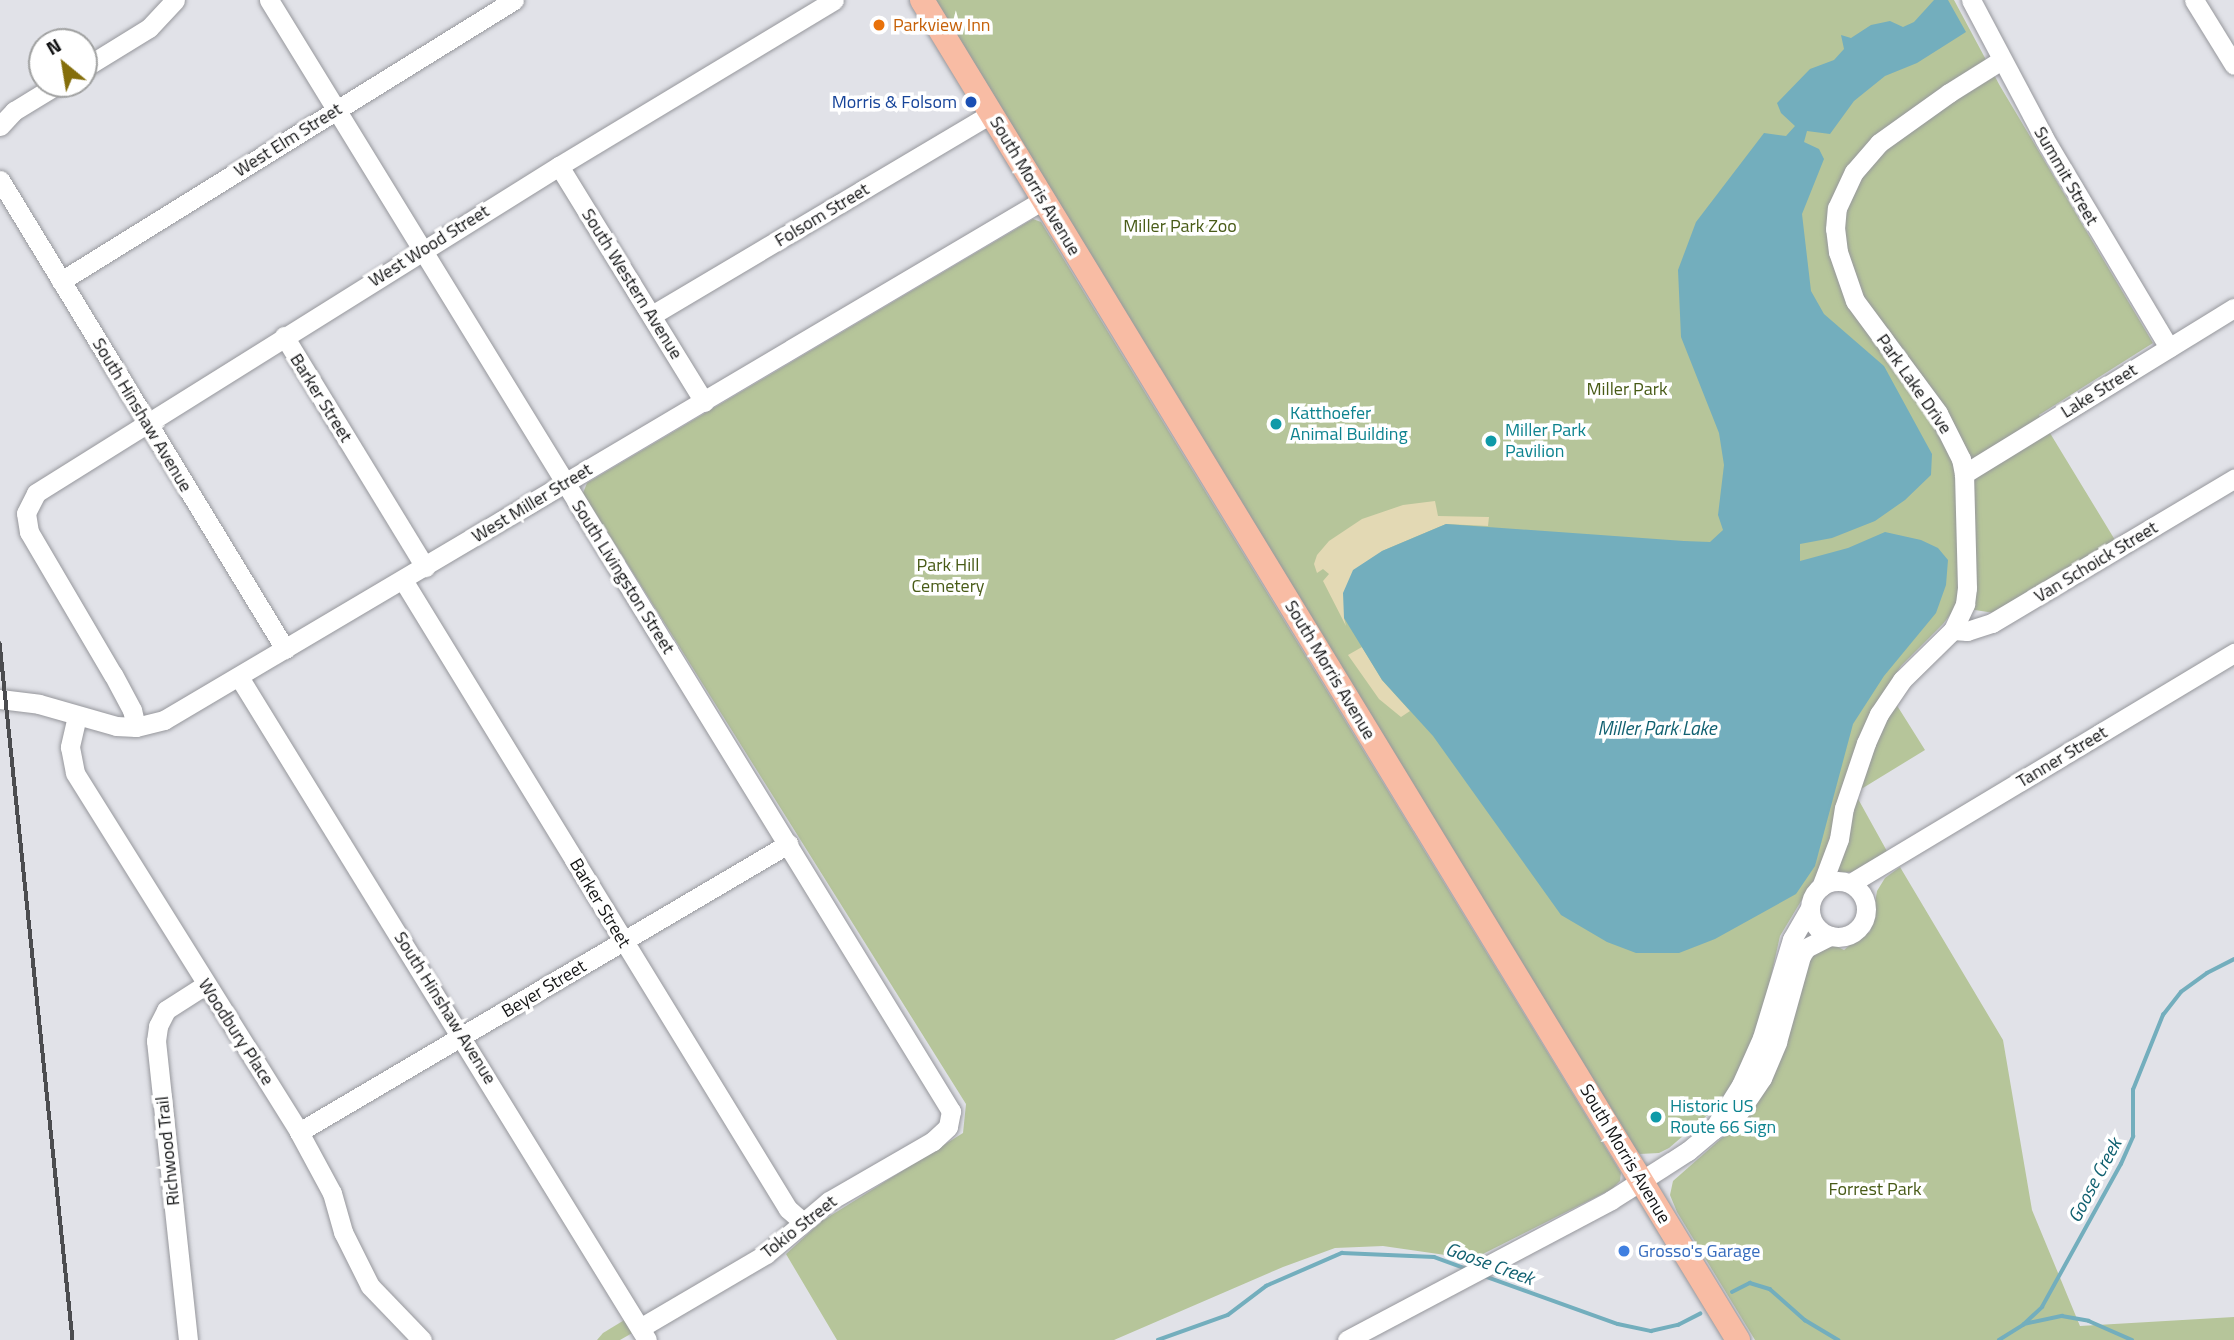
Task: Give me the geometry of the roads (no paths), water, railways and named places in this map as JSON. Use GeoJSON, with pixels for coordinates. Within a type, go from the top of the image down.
{"type":"FeatureCollection","features":[{"type":"Feature","properties":{"kind":"main road","name":"South Morris Avenue"},"geometry":{"type":"LineString","coordinates":[[922,0],[1738,1340]]}},
{"type":"Feature","properties":{"kind":"street"},"geometry":{"type":"LineString","coordinates":[[98,59],[149,28],[175,0]]}},
{"type":"Feature","properties":{"kind":"street","name":"South Livingston Street"},"geometry":{"type":"LineString","coordinates":[[269,0],[941,1092],[952,1119]]}},
{"type":"Feature","properties":{"kind":"street","name":"West Elm Street"},"geometry":{"type":"LineString","coordinates":[[61,281],[514,0]]}},
{"type":"Feature","properties":{"kind":"street","name":"West Wood Street"},"geometry":{"type":"LineString","coordinates":[[136,727],[132,710],[113,675],[29,532],[26,513],[30,501],[47,484],[145,422],[834,0]]}},
{"type":"Feature","properties":{"kind":"street","name":"Summit Street"},"geometry":{"type":"LineString","coordinates":[[1970,0],[2000,61],[2169,348]]}},
{"type":"Feature","properties":{"kind":"street"},"geometry":{"type":"LineString","coordinates":[[2194,0],[2234,65]]}},
{"type":"Feature","properties":{"kind":"street","name":"Park Lake Drive"},"geometry":{"type":"LineString","coordinates":[[1821,887],[1839,839],[1844,808],[1879,713],[1902,680],[1953,630],[1965,604],[1967,588],[1964,474],[1955,445],[1938,413],[1855,300],[1845,276],[1835,229],[1843,190],[1879,143],[1949,93],[2000,61]]}},
{"type":"Feature","properties":{"kind":"street"},"geometry":{"type":"LineString","coordinates":[[0,126],[14,111],[35,98]]}},
{"type":"Feature","properties":{"kind":"street","name":"Folsom Street"},"geometry":{"type":"LineString","coordinates":[[652,315],[991,114]]}},
{"type":"Feature","properties":{"kind":"street","name":"South Western Avenue"},"geometry":{"type":"LineString","coordinates":[[559,166],[704,402]]}},
{"type":"Feature","properties":{"kind":"street","name":"South Hinshaw Avenue"},"geometry":{"type":"LineString","coordinates":[[0,180],[285,649]]}},
{"type":"Feature","properties":{"kind":"street","name":"West Miller Street"},"geometry":{"type":"LineString","coordinates":[[0,699],[32,702],[77,716],[136,727],[164,720],[1043,200]]}},
{"type":"Feature","properties":{"kind":"street","name":"Lake Street"},"geometry":{"type":"LineString","coordinates":[[1964,474],[2234,308]]}},
{"type":"Feature","properties":{"kind":"street","name":"Barker Street"},"geometry":{"type":"LineString","coordinates":[[284,336],[425,567]]}},
{"type":"Feature","properties":{"kind":"street","name":"Van Schoick Street"},"geometry":{"type":"LineString","coordinates":[[1953,630],[1967,631],[1992,623],[2234,479]]}},
{"type":"Feature","properties":{"kind":"street","name":"Barker Street"},"geometry":{"type":"LineString","coordinates":[[403,580],[788,1209],[803,1222]]}},
{"type":"Feature","properties":{"kind":"street","name":"Tanner Street"},"geometry":{"type":"LineString","coordinates":[[1849,883],[1890,862],[2234,653]]}},
{"type":"Feature","properties":{"kind":"street","name":"South Hinshaw Avenue"},"geometry":{"type":"LineString","coordinates":[[239,677],[644,1334]]}},
{"type":"Feature","properties":{"kind":"street","name":"Woodbury Place"},"geometry":{"type":"LineString","coordinates":[[77,716],[70,747],[75,773],[299,1132],[332,1193],[342,1232],[370,1286],[422,1340]]}},
{"type":"Feature","properties":{"kind":"street","name":"Park Lake Drive"},"geometry":{"type":"LineString","coordinates":[[1839,839],[1849,883]]}},
{"type":"Feature","properties":{"kind":"street","name":"Beyer Street"},"geometry":{"type":"LineString","coordinates":[[299,1132],[788,844]]}},
{"type":"Feature","properties":{"kind":"street","name":"Tanner Street"},"geometry":{"type":"LineString","coordinates":[[1865,900],[1890,862]]}},
{"type":"Feature","properties":{"kind":"street"},"geometry":{"type":"LineString","coordinates":[[1347,1340],[1642,1182],[1737,1115],[1762,1078],[1777,1042],[1801,956],[1806,948],[1830,936],[1845,936],[1860,927],[1867,909],[1865,900],[1849,883],[1833,881],[1821,887],[1792,939],[1757,1050],[1741,1086],[1713,1130]]}},
{"type":"Feature","properties":{"kind":"street"},"geometry":{"type":"LineString","coordinates":[[1810,908],[1815,926],[1830,936]]}},
{"type":"Feature","properties":{"kind":"street","name":"Richwood Trail"},"geometry":{"type":"LineString","coordinates":[[188,1340],[156,1041],[158,1026],[166,1010],[205,985]]}},
{"type":"Feature","properties":{"kind":"street","name":"Tokio Street"},"geometry":{"type":"LineString","coordinates":[[644,1334],[766,1254],[829,1201],[933,1141],[952,1119]]}},
{"type":"Feature","properties":{"kind":"water","name":"Miller Park Lake"},"geometry":{"type":"Polygon","coordinates":[[[1934,0],[1948,0],[1966,32],[1917,63],[1885,76],[1854,101],[1830,134],[1807,131],[1804,142],[1819,149],[1824,159],[1802,214],[1811,291],[1824,314],[1884,366],[1932,454],[1931,475],[1905,500],[1875,521],[1832,538],[1800,544],[1800,561],[1848,548],[1885,532],[1921,540],[1938,548],[1948,560],[1946,585],[1936,613],[1884,676],[1853,724],[1815,866],[1796,894],[1715,939],[1679,953],[1636,953],[1607,942],[1561,915],[1433,736],[1382,680],[1344,618],[1343,593],[1353,570],[1382,551],[1446,524],[1710,542],[1723,530],[1718,515],[1724,465],[1719,433],[1681,337],[1678,270],[1696,222],[1764,133],[1786,136],[1795,126],[1781,113],[1777,103],[1810,69],[1834,60],[1844,49],[1841,35],[1851,38],[1871,25],[1890,21],[1903,27],[1914,22],[1934,0]]]}},
{"type":"Feature","properties":{"kind":"waterway","name":"Goose Creek"},"geometry":{"type":"LineString","coordinates":[[1999,1340],[2023,1325],[2042,1307],[2121,1164],[2133,1137],[2133,1090],[2163,1015],[2181,992],[2207,973],[2234,959]]}},
{"type":"Feature","properties":{"kind":"waterway","name":"Goose Creek"},"geometry":{"type":"LineString","coordinates":[[1158,1340],[1228,1315],[1266,1286],[1342,1253],[1434,1257],[1467,1269]]}},
{"type":"Feature","properties":{"kind":"waterway","name":"Goose Creek"},"geometry":{"type":"LineString","coordinates":[[1484,1276],[1618,1324],[1651,1331],[1678,1325],[1700,1314]]}},
{"type":"Feature","properties":{"kind":"waterway","name":"Goose Creek"},"geometry":{"type":"LineString","coordinates":[[1732,1292],[1750,1283],[1770,1289],[1805,1320],[1838,1340]]}},
{"type":"Feature","properties":{"kind":"waterway"},"geometry":{"type":"LineString","coordinates":[[2024,1324],[2062,1316],[2089,1321],[2132,1340]]}},
{"type":"Feature","properties":{"kind":"railway"},"geometry":{"type":"LineString","coordinates":[[0,643],[73,1340]]}},
{"type":"Feature","properties":{"kind":"place","name":"Parkview Inn"},"geometry":{"type":"Point","coordinates":[879,25]}},
{"type":"Feature","properties":{"kind":"place","name":"Morris & Folsom"},"geometry":{"type":"Point","coordinates":[971,102]}},
{"type":"Feature","properties":{"kind":"place","name":"Katthoefer Animal Building"},"geometry":{"type":"Point","coordinates":[1276,424]}},
{"type":"Feature","properties":{"kind":"place","name":"Miller Park Pavilion"},"geometry":{"type":"Point","coordinates":[1491,441]}},
{"type":"Feature","properties":{"kind":"place","name":"Historic US Route 66 Sign"},"geometry":{"type":"Point","coordinates":[1656,1117]}},
{"type":"Feature","properties":{"kind":"place","name":"Grosso's Garage"},"geometry":{"type":"Point","coordinates":[1624,1251]}},
{"type":"Feature","properties":{"kind":"park label","name":"Miller Park Zoo"},"geometry":{"type":"Point","coordinates":[1180,226]}},
{"type":"Feature","properties":{"kind":"park label","name":"Miller Park"},"geometry":{"type":"Point","coordinates":[1627,389]}},
{"type":"Feature","properties":{"kind":"park label","name":"Park Hill Cemetery"},"geometry":{"type":"Point","coordinates":[948,576]}},
{"type":"Feature","properties":{"kind":"park label","name":"Forrest Park"},"geometry":{"type":"Point","coordinates":[1875,1189]}}]}
